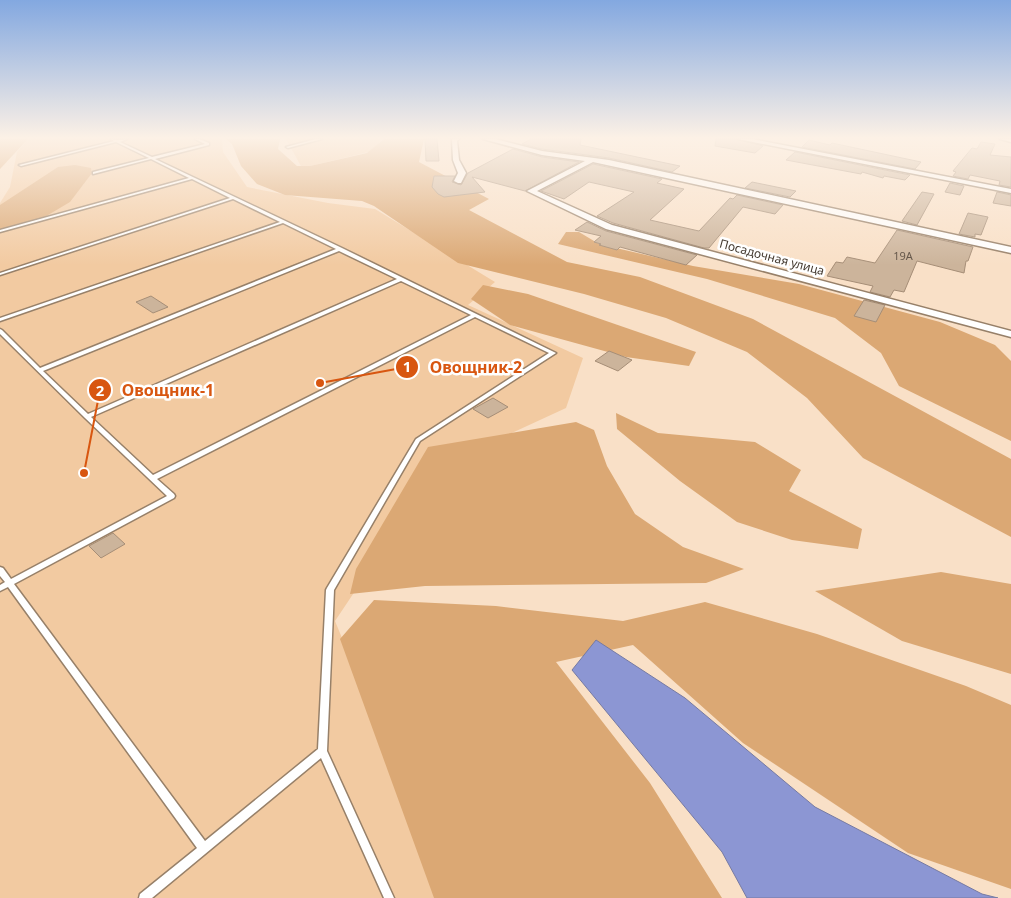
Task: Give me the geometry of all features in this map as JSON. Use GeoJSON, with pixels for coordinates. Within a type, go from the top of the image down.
{"type":"FeatureCollection","features":[{"type":"Feature","properties":{"kind":"street","name":"Посадочная улица"},"geometry":{"type":"LineString","coordinates":[[551,181],[531,191],[537,196],[609,227],[1011,334]]}},
{"type":"Feature","properties":{"kind":"street"},"geometry":{"type":"LineString","coordinates":[[695,181],[1011,250]]}},
{"type":"Feature","properties":{"kind":"street"},"geometry":{"type":"LineString","coordinates":[[959,181],[1011,191]]}},
{"type":"Feature","properties":{"kind":"lane"},"geometry":{"type":"LineString","coordinates":[[0,232],[181,181]]}},
{"type":"Feature","properties":{"kind":"lane"},"geometry":{"type":"LineString","coordinates":[[197,181],[554,352],[418,440],[330,590],[322,751],[389,898]]}},
{"type":"Feature","properties":{"kind":"lane"},"geometry":{"type":"LineString","coordinates":[[0,274],[234,198]]}},
{"type":"Feature","properties":{"kind":"lane"},"geometry":{"type":"LineString","coordinates":[[0,320],[284,222]]}},
{"type":"Feature","properties":{"kind":"lane"},"geometry":{"type":"LineString","coordinates":[[40,370],[340,249]]}},
{"type":"Feature","properties":{"kind":"lane"},"geometry":{"type":"LineString","coordinates":[[87,417],[401,279]]}},
{"type":"Feature","properties":{"kind":"lane"},"geometry":{"type":"LineString","coordinates":[[153,478],[475,315]]}},
{"type":"Feature","properties":{"kind":"lane"},"geometry":{"type":"LineString","coordinates":[[0,331],[87,417],[172,496],[0,588]]}},
{"type":"Feature","properties":{"kind":"lane"},"geometry":{"type":"LineString","coordinates":[[0,570],[204,849]]}},
{"type":"Feature","properties":{"kind":"lane"},"geometry":{"type":"LineString","coordinates":[[144,898],[322,751]]}},
{"type":"Feature","properties":{"kind":"shaded area"},"geometry":{"type":"Polygon","coordinates":[[[11,181],[243,181],[247,187],[328,203],[375,209],[495,282],[468,305],[583,358],[566,408],[438,467],[335,621],[449,898],[0,898],[0,203],[10,187],[11,181]]]}},
{"type":"Feature","properties":{"kind":"shaded area"},"geometry":{"type":"Polygon","coordinates":[[[37,181],[86,181],[70,202],[43,218],[0,231],[0,205],[37,181]]]}},
{"type":"Feature","properties":{"kind":"shaded area"},"geometry":{"type":"Polygon","coordinates":[[[254,181],[455,181],[489,199],[469,210],[567,262],[640,277],[753,319],[1011,459],[1011,537],[863,458],[807,398],[747,352],[666,318],[584,294],[458,263],[374,206],[362,201],[285,195],[257,184],[254,181]]]}},
{"type":"Feature","properties":{"kind":"shaded area"},"geometry":{"type":"Polygon","coordinates":[[[566,232],[579,232],[599,244],[693,266],[799,284],[940,322],[995,345],[1011,361],[1011,441],[899,386],[881,353],[835,318],[707,279],[558,244],[566,232]]]}},
{"type":"Feature","properties":{"kind":"shaded area"},"geometry":{"type":"Polygon","coordinates":[[[483,285],[528,294],[696,352],[689,366],[626,357],[510,325],[471,299],[483,285]]]}},
{"type":"Feature","properties":{"kind":"shaded area"},"geometry":{"type":"Polygon","coordinates":[[[616,413],[658,433],[755,442],[801,470],[789,491],[862,529],[858,549],[792,540],[737,522],[680,481],[617,429],[616,413]]]}},
{"type":"Feature","properties":{"kind":"shaded area"},"geometry":{"type":"Polygon","coordinates":[[[576,422],[594,430],[607,466],[635,514],[683,547],[744,569],[706,583],[425,586],[350,594],[356,569],[428,447],[576,422]]]}},
{"type":"Feature","properties":{"kind":"shaded area"},"geometry":{"type":"Polygon","coordinates":[[[941,572],[1011,584],[1011,674],[902,641],[815,591],[941,572]]]}},
{"type":"Feature","properties":{"kind":"shaded area"},"geometry":{"type":"Polygon","coordinates":[[[374,600],[496,606],[623,621],[705,602],[817,634],[966,686],[1011,705],[1011,889],[908,853],[743,743],[633,645],[556,662],[650,783],[722,898],[434,898],[340,639],[374,600]]]}},
{"type":"Feature","properties":{"kind":"water"},"geometry":{"type":"Polygon","coordinates":[[[596,640],[685,698],[815,807],[982,894],[998,898],[747,898],[722,852],[572,670],[596,640]]]}},
{"type":"Feature","properties":{"kind":"building"},"geometry":{"type":"Polygon","coordinates":[[[433,181],[453,181],[461,185],[463,181],[475,181],[485,192],[444,197],[438,194],[432,187],[433,181]]]}},
{"type":"Feature","properties":{"kind":"building"},"geometry":{"type":"Polygon","coordinates":[[[487,181],[544,181],[525,191],[487,181]]]}},
{"type":"Feature","properties":{"kind":"building"},"geometry":{"type":"Polygon","coordinates":[[[560,181],[660,181],[657,183],[684,189],[650,220],[699,231],[730,198],[733,199],[737,195],[783,205],[775,214],[743,207],[709,248],[704,248],[613,223],[597,216],[634,192],[589,182],[564,199],[541,191],[560,181]]]}},
{"type":"Feature","properties":{"kind":"building"},"geometry":{"type":"Polygon","coordinates":[[[1000,181],[1011,181],[1011,187],[999,185],[1000,181]]]}},
{"type":"Feature","properties":{"kind":"building"},"geometry":{"type":"Polygon","coordinates":[[[752,182],[796,191],[790,197],[745,188],[752,182]]]}},
{"type":"Feature","properties":{"kind":"building"},"geometry":{"type":"Polygon","coordinates":[[[950,183],[964,186],[960,195],[945,192],[950,183]]]}},
{"type":"Feature","properties":{"kind":"building"},"geometry":{"type":"Polygon","coordinates":[[[922,192],[934,194],[917,225],[902,221],[922,192]]]}},
{"type":"Feature","properties":{"kind":"building"},"geometry":{"type":"Polygon","coordinates":[[[997,192],[1011,195],[1011,206],[993,203],[997,192]]]}},
{"type":"Feature","properties":{"kind":"building"},"geometry":{"type":"Polygon","coordinates":[[[968,213],[988,217],[981,235],[975,234],[975,237],[959,234],[968,213]]]}},
{"type":"Feature","properties":{"kind":"building"},"geometry":{"type":"Polygon","coordinates":[[[587,222],[606,231],[697,255],[686,265],[620,247],[617,250],[599,245],[601,244],[594,242],[601,236],[575,230],[587,222]]]}},
{"type":"Feature","properties":{"kind":"building"},"geometry":{"type":"Polygon","coordinates":[[[897,230],[973,247],[968,261],[966,261],[964,273],[917,261],[904,292],[894,290],[890,297],[870,292],[873,286],[827,276],[836,262],[843,263],[847,257],[875,263],[897,230]]]}},
{"type":"Feature","properties":{"kind":"building"},"geometry":{"type":"Polygon","coordinates":[[[151,296],[168,307],[153,313],[136,302],[151,296]]]}},
{"type":"Feature","properties":{"kind":"building"},"geometry":{"type":"Polygon","coordinates":[[[864,300],[885,305],[876,322],[854,316],[864,300]]]}},
{"type":"Feature","properties":{"kind":"building"},"geometry":{"type":"Polygon","coordinates":[[[609,351],[632,360],[618,371],[595,361],[609,351]]]}},
{"type":"Feature","properties":{"kind":"building"},"geometry":{"type":"Polygon","coordinates":[[[493,398],[508,407],[488,418],[473,409],[493,398]]]}},
{"type":"Feature","properties":{"kind":"building"},"geometry":{"type":"Polygon","coordinates":[[[113,533],[125,544],[101,558],[89,546],[113,533]]]}},
{"type":"Feature","properties":{"kind":"place","name":"Овощник-2"},"geometry":{"type":"Point","coordinates":[320,383]}},
{"type":"Feature","properties":{"kind":"place","name":"Овощник-1"},"geometry":{"type":"Point","coordinates":[84,473]}}]}
